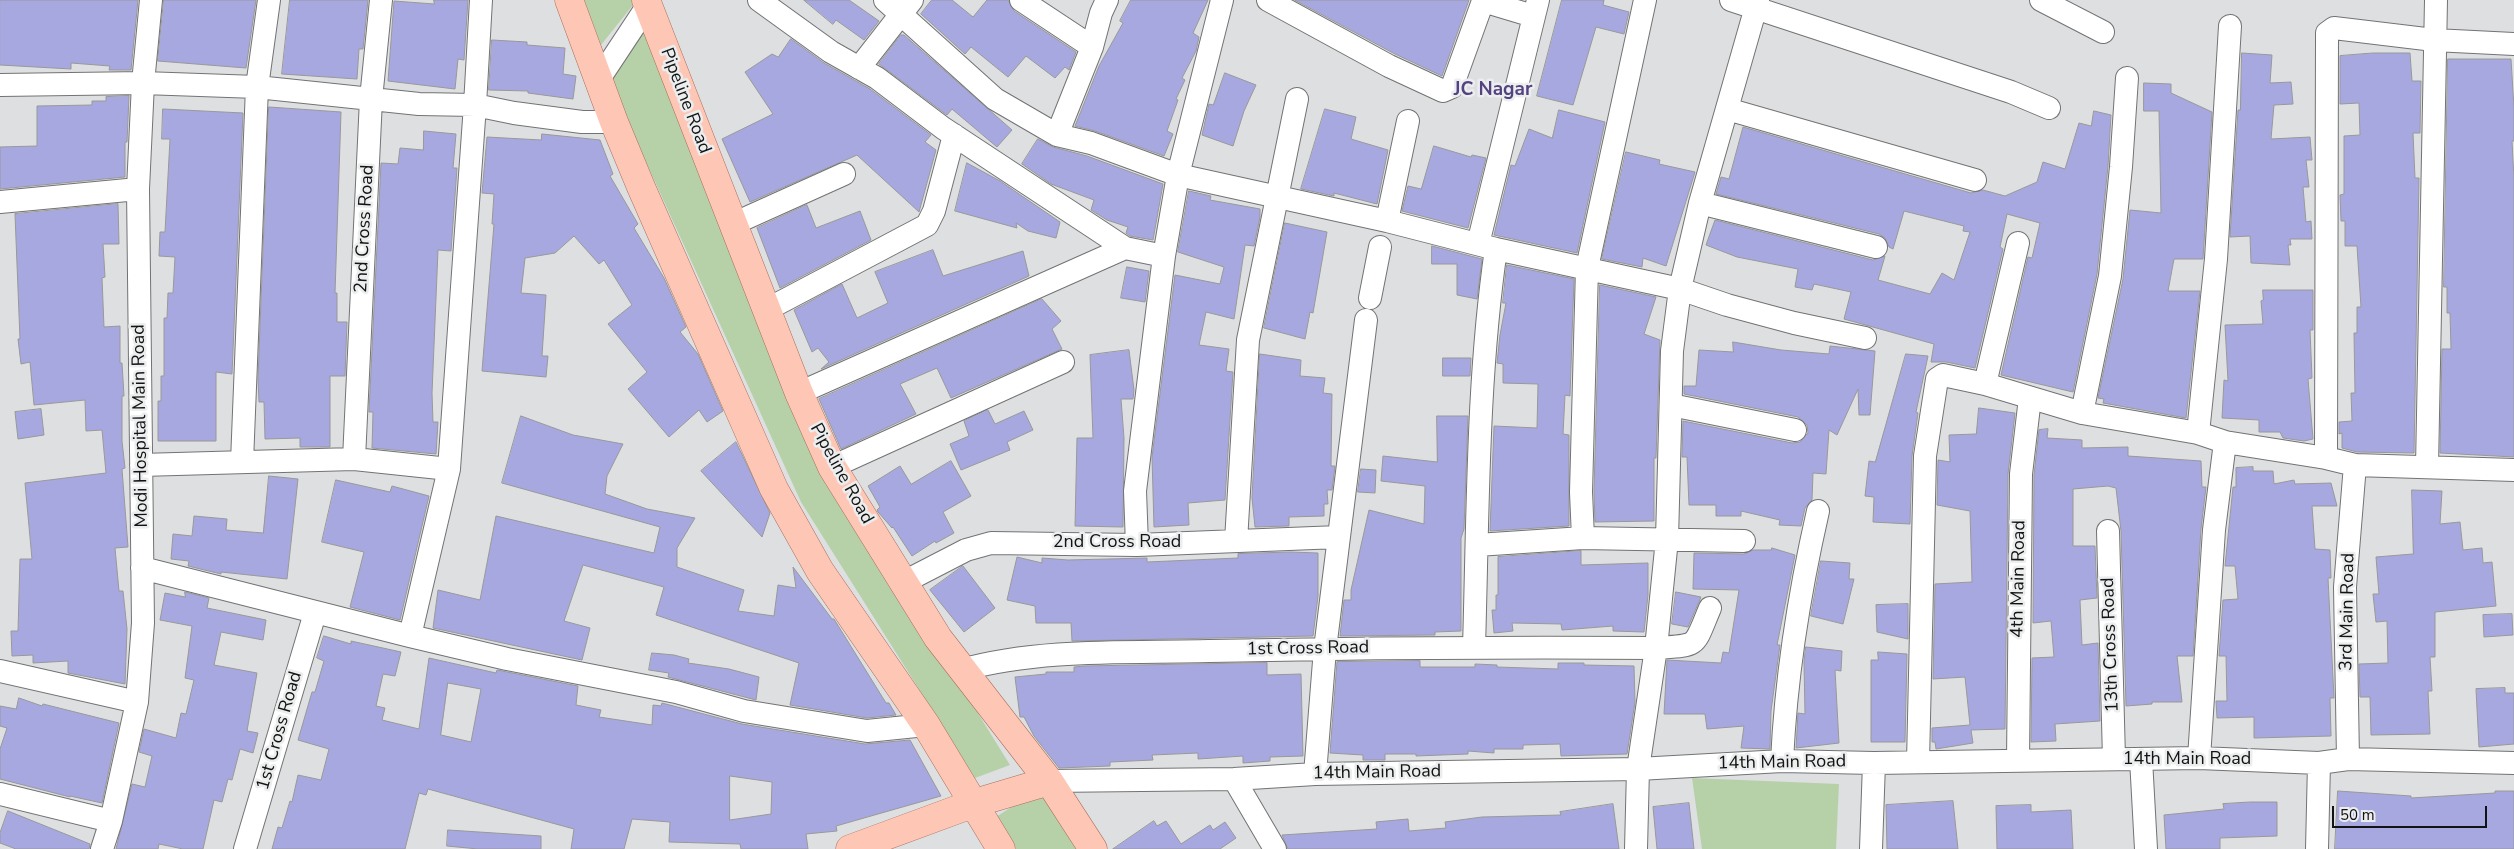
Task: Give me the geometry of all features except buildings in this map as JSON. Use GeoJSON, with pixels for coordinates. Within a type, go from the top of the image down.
{"type":"FeatureCollection","features":[{"type":"Feature","properties":{"kind":"main road"},"geometry":{"type":"LineString","coordinates":[[569,0],[614,122],[762,461],[790,520],[820,571],[926,725],[975,803],[1001,849]]}},
{"type":"Feature","properties":{"kind":"main road","name":"Pipeline Road"},"geometry":{"type":"LineString","coordinates":[[647,3],[799,393],[832,467],[938,638],[1049,781],[1093,849]]}},
{"type":"Feature","properties":{"kind":"main road"},"geometry":{"type":"LineString","coordinates":[[850,849],[975,803],[1049,781]]}},
{"type":"Feature","properties":{"kind":"street","name":"Modi Hospital Main Road"},"geometry":{"type":"LineString","coordinates":[[102,849],[111,821],[137,702],[143,623],[138,189],[143,83],[151,0]]}},
{"type":"Feature","properties":{"kind":"street"},"geometry":{"type":"LineString","coordinates":[[242,462],[256,87],[269,0]]}},
{"type":"Feature","properties":{"kind":"street","name":"2nd Cross Road"},"geometry":{"type":"LineString","coordinates":[[354,459],[371,99],[381,0]]}},
{"type":"Feature","properties":{"kind":"street"},"geometry":{"type":"LineString","coordinates":[[410,636],[448,469],[475,105],[480,0]]}},
{"type":"Feature","properties":{"kind":"street"},"geometry":{"type":"LineString","coordinates":[[759,0],[954,135],[1125,248],[1164,256]]}},
{"type":"Feature","properties":{"kind":"street"},"geometry":{"type":"LineString","coordinates":[[1021,0],[1092,47]]}},
{"type":"Feature","properties":{"kind":"street"},"geometry":{"type":"LineString","coordinates":[[1057,135],[1092,47],[1101,13],[1107,0]]}},
{"type":"Feature","properties":{"kind":"street"},"geometry":{"type":"LineString","coordinates":[[1137,545],[1135,491],[1164,256],[1178,175],[1222,0]]}},
{"type":"Feature","properties":{"kind":"street"},"geometry":{"type":"LineString","coordinates":[[1268,0],[1389,66],[1443,91],[1452,87],[1483,0],[1536,8],[1487,246],[1490,290],[1481,421],[1474,647]]}},
{"type":"Feature","properties":{"kind":"street"},"geometry":{"type":"LineString","coordinates":[[1582,538],[1581,492],[1587,268],[1645,0]]}},
{"type":"Feature","properties":{"kind":"street"},"geometry":{"type":"LineString","coordinates":[[1731,0],[1757,4],[2011,92],[2049,108]]}},
{"type":"Feature","properties":{"kind":"street"},"geometry":{"type":"LineString","coordinates":[[2041,0],[2103,32]]}},
{"type":"Feature","properties":{"kind":"street"},"geometry":{"type":"LineString","coordinates":[[2427,467],[2436,0]]}},
{"type":"Feature","properties":{"kind":"street"},"geometry":{"type":"LineString","coordinates":[[598,79],[647,3]]}},
{"type":"Feature","properties":{"kind":"street"},"geometry":{"type":"LineString","coordinates":[[859,68],[899,4],[995,99],[1057,135],[1091,143],[1178,175],[1680,289],[1727,305],[1794,323],[1866,338]]}},
{"type":"Feature","properties":{"kind":"street"},"geometry":{"type":"LineString","coordinates":[[1636,849],[1638,769],[1656,648],[1667,539],[1672,350],[1680,289],[1700,203],[1757,4]]}},
{"type":"Feature","properties":{"kind":"street"},"geometry":{"type":"LineString","coordinates":[[2198,433],[2216,259],[2230,26]]}},
{"type":"Feature","properties":{"kind":"street"},"geometry":{"type":"LineString","coordinates":[[2326,458],[2327,33],[2334,28],[2434,40],[2514,44]]}},
{"type":"Feature","properties":{"kind":"street"},"geometry":{"type":"LineString","coordinates":[[2082,413],[2110,276],[2121,168],[2127,78]]}},
{"type":"Feature","properties":{"kind":"street"},"geometry":{"type":"LineString","coordinates":[[0,85],[143,83],[256,87],[419,104],[475,105],[514,113],[582,122],[614,122]]}},
{"type":"Feature","properties":{"kind":"street"},"geometry":{"type":"LineString","coordinates":[[1236,541],[1248,340],[1297,99]]}},
{"type":"Feature","properties":{"kind":"street"},"geometry":{"type":"LineString","coordinates":[[1727,110],[1975,180]]}},
{"type":"Feature","properties":{"kind":"street"},"geometry":{"type":"LineString","coordinates":[[1387,221],[1408,121]]}},
{"type":"Feature","properties":{"kind":"street"},"geometry":{"type":"LineString","coordinates":[[766,310],[927,225],[933,215],[954,135]]}},
{"type":"Feature","properties":{"kind":"street"},"geometry":{"type":"LineString","coordinates":[[733,224],[844,174]]}},
{"type":"Feature","properties":{"kind":"street"},"geometry":{"type":"LineString","coordinates":[[0,202],[138,189]]}},
{"type":"Feature","properties":{"kind":"street"},"geometry":{"type":"LineString","coordinates":[[1700,203],[1876,247]]}},
{"type":"Feature","properties":{"kind":"street"},"geometry":{"type":"LineString","coordinates":[[1984,384],[2018,243]]}},
{"type":"Feature","properties":{"kind":"street"},"geometry":{"type":"LineString","coordinates":[[1370,298],[1380,247]]}},
{"type":"Feature","properties":{"kind":"street"},"geometry":{"type":"LineString","coordinates":[[799,393],[1125,248]]}},
{"type":"Feature","properties":{"kind":"street"},"geometry":{"type":"LineString","coordinates":[[1315,774],[1325,649],[1366,320]]}},
{"type":"Feature","properties":{"kind":"street"},"geometry":{"type":"LineString","coordinates":[[832,467],[1063,362]]}},
{"type":"Feature","properties":{"kind":"street"},"geometry":{"type":"LineString","coordinates":[[1918,762],[1925,456],[1937,379],[1943,375],[1984,384],[2082,413],[2198,433],[2225,442],[2326,458],[2355,465],[2514,470]]}},
{"type":"Feature","properties":{"kind":"street","name":"4th Main Road"},"geometry":{"type":"LineString","coordinates":[[2018,762],[2021,474],[2030,398]]}},
{"type":"Feature","properties":{"kind":"street"},"geometry":{"type":"LineString","coordinates":[[1671,405],[1795,430]]}},
{"type":"Feature","properties":{"kind":"street"},"geometry":{"type":"LineString","coordinates":[[2199,758],[2214,530],[2225,442]]}},
{"type":"Feature","properties":{"kind":"street"},"geometry":{"type":"LineString","coordinates":[[141,465],[354,459],[448,469]]}},
{"type":"Feature","properties":{"kind":"street","name":"3rd Main Road"},"geometry":{"type":"LineString","coordinates":[[2348,759],[2345,587],[2355,465]]}},
{"type":"Feature","properties":{"kind":"street"},"geometry":{"type":"LineString","coordinates":[[1782,761],[1790,658],[1800,594],[1818,511]]}},
{"type":"Feature","properties":{"kind":"street","name":"13th Cross Road"},"geometry":{"type":"LineString","coordinates":[[2108,531],[2114,759]]}},
{"type":"Feature","properties":{"kind":"street","name":"2nd Cross Road"},"geometry":{"type":"LineString","coordinates":[[904,582],[958,554],[991,543],[1137,545],[1339,537]]}},
{"type":"Feature","properties":{"kind":"street"},"geometry":{"type":"LineString","coordinates":[[1477,545],[1582,538],[1744,541]]}},
{"type":"Feature","properties":{"kind":"street"},"geometry":{"type":"LineString","coordinates":[[142,568],[410,636],[507,659],[676,692],[744,711],[867,731],[926,725]]}},
{"type":"Feature","properties":{"kind":"street","name":"1st Cross Road"},"geometry":{"type":"LineString","coordinates":[[961,670],[994,661],[1026,656],[1474,647],[1656,648],[1691,645],[1696,640],[1710,608]]}},
{"type":"Feature","properties":{"kind":"street","name":"1st Cross Road"},"geometry":{"type":"LineString","coordinates":[[245,849],[315,613]]}},
{"type":"Feature","properties":{"kind":"street"},"geometry":{"type":"LineString","coordinates":[[0,672],[137,702]]}},
{"type":"Feature","properties":{"kind":"street","name":"14th Main Road"},"geometry":{"type":"LineString","coordinates":[[1049,781],[1234,779],[1315,774],[1638,769],[1782,761],[1874,763],[2018,762],[2199,758],[2320,763],[2348,759],[2514,763]]}},
{"type":"Feature","properties":{"kind":"street"},"geometry":{"type":"LineString","coordinates":[[2141,759],[2146,849]]}},
{"type":"Feature","properties":{"kind":"street"},"geometry":{"type":"LineString","coordinates":[[1871,849],[1874,763]]}},
{"type":"Feature","properties":{"kind":"street"},"geometry":{"type":"LineString","coordinates":[[2318,849],[2320,763]]}},
{"type":"Feature","properties":{"kind":"street"},"geometry":{"type":"LineString","coordinates":[[1234,779],[1276,849]]}},
{"type":"Feature","properties":{"kind":"street"},"geometry":{"type":"LineString","coordinates":[[0,794],[111,821]]}},
{"type":"Feature","properties":{"kind":"green space"},"geometry":{"type":"Polygon","coordinates":[[[584,0],[632,0],[633,5],[601,45],[584,0]]]}},
{"type":"Feature","properties":{"kind":"green space"},"geometry":{"type":"Polygon","coordinates":[[[644,32],[814,449],[1010,765],[975,778],[801,502],[610,83],[644,32]]]}},
{"type":"Feature","properties":{"kind":"green space"},"geometry":{"type":"Polygon","coordinates":[[[1692,778],[1839,784],[1836,849],[1702,849],[1692,778]]]}},
{"type":"Feature","properties":{"kind":"green space"},"geometry":{"type":"Polygon","coordinates":[[[1044,786],[1084,849],[1016,849],[996,817],[1044,786]]]}},
{"type":"Feature","properties":{"kind":"district","name":"JC Nagar"},"geometry":{"type":"Point","coordinates":[1493,90]}}]}
